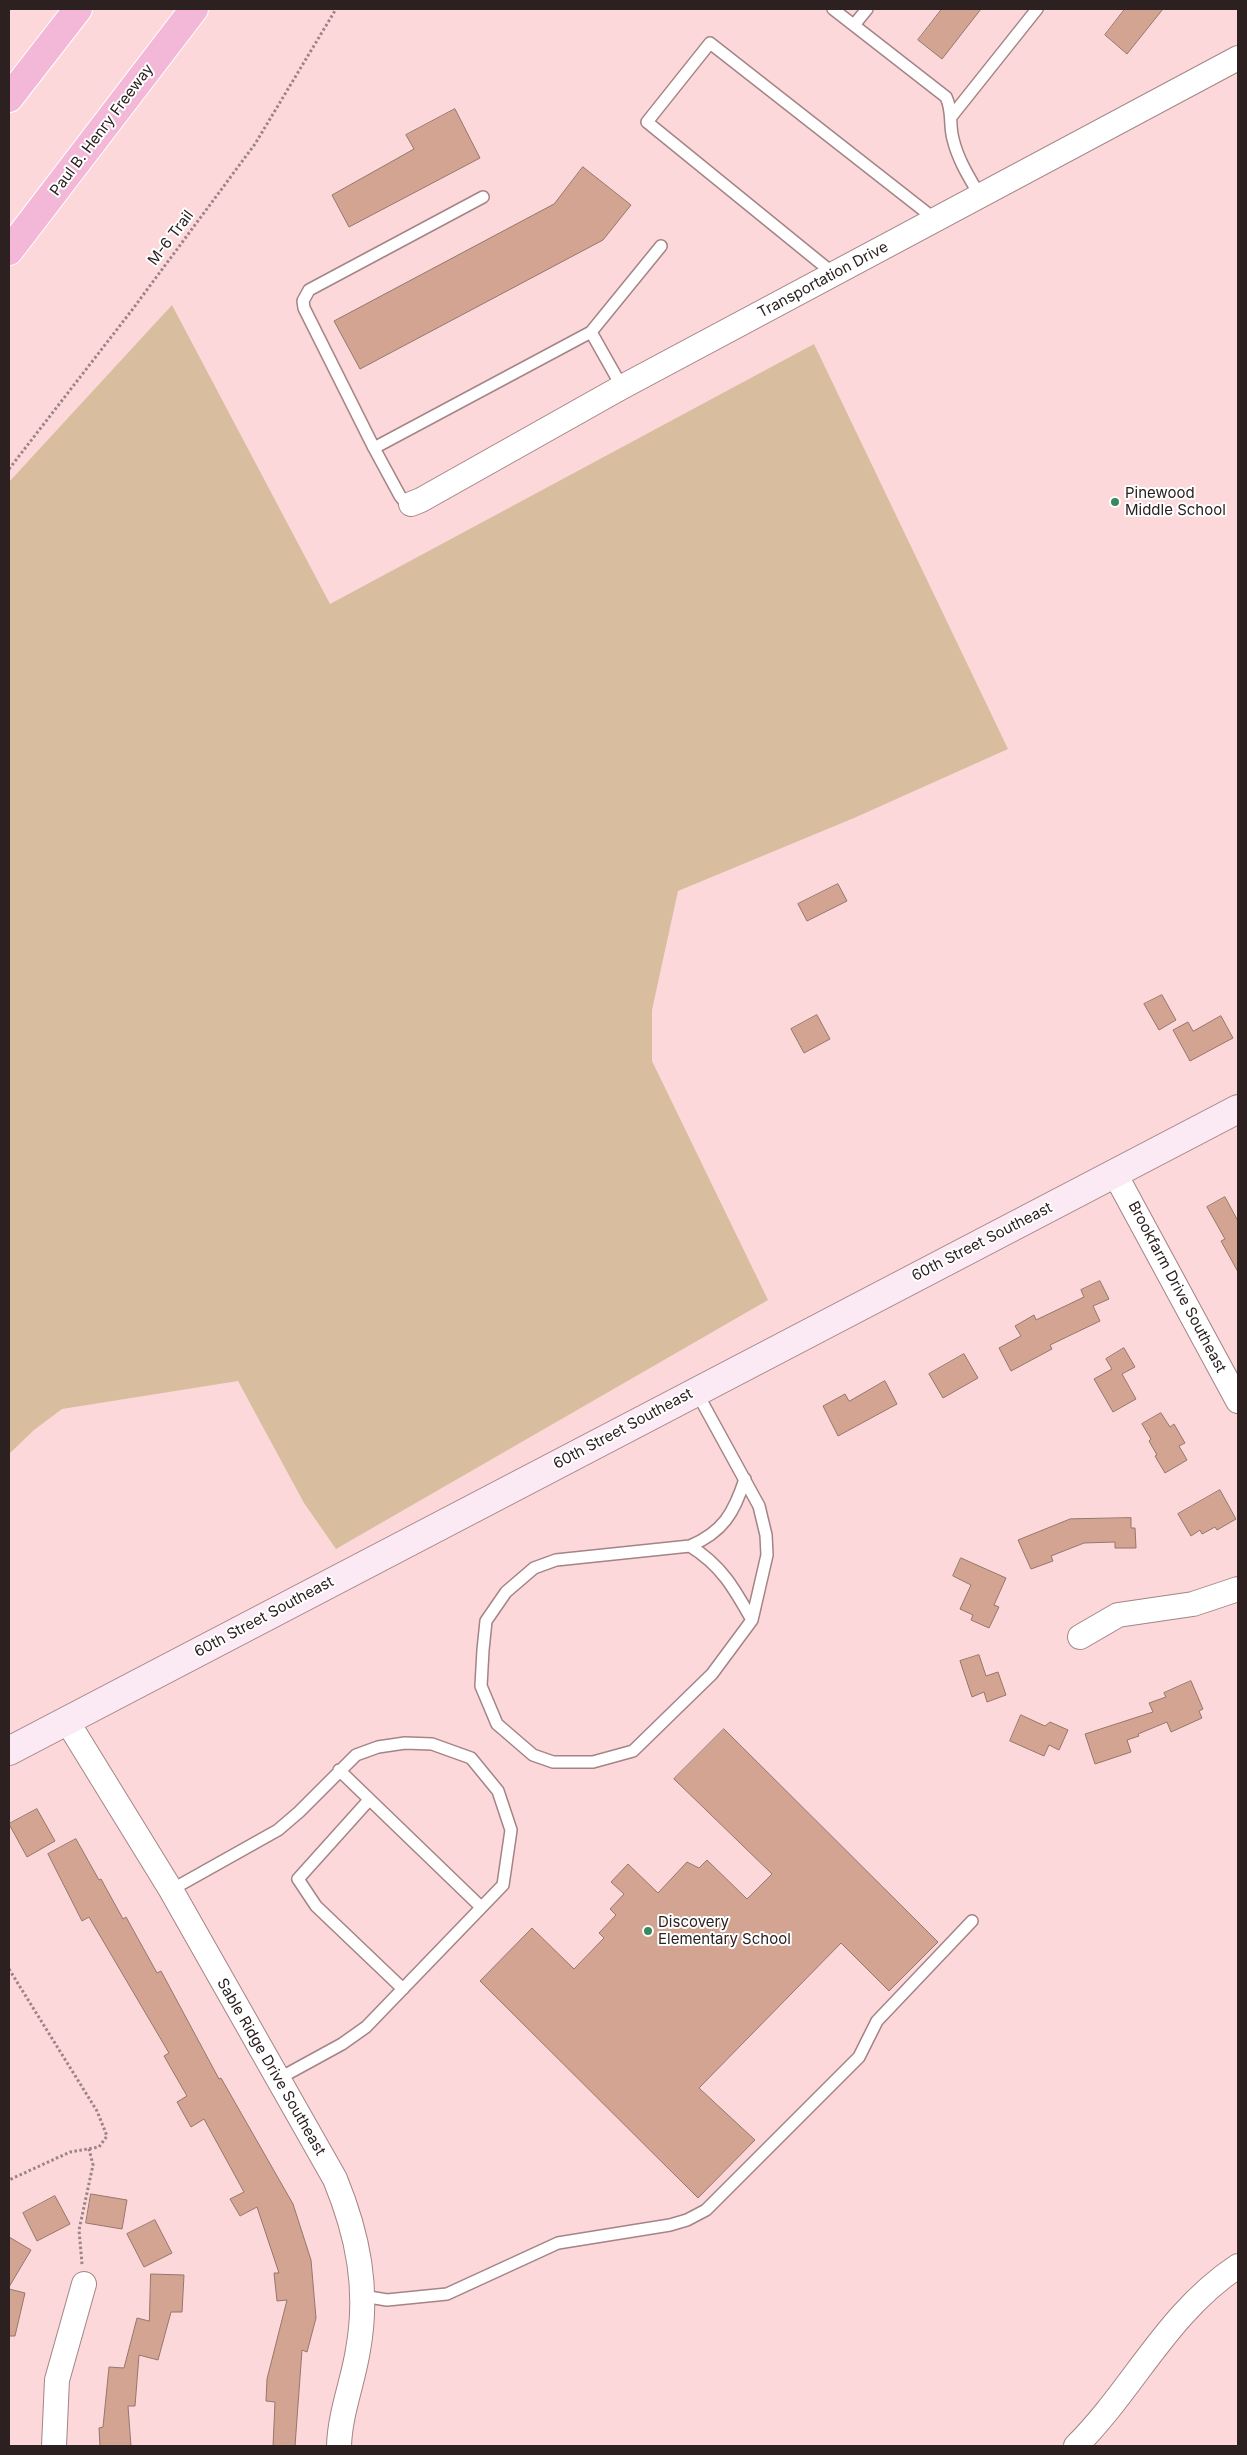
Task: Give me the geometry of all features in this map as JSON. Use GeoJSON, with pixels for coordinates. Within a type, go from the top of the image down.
{"type":"FeatureCollection","features":[{"type":"Feature","properties":{"kind":"highway"},"geometry":{"type":"LineString","coordinates":[[9,98],[78,9]]}},
{"type":"Feature","properties":{"kind":"highway","name":"Paul B. Henry Freeway"},"geometry":{"type":"LineString","coordinates":[[9,251],[194,9]]}},
{"type":"Feature","properties":{"kind":"main road","name":"60th Street Southeast"},"geometry":{"type":"LineString","coordinates":[[9,1751],[1238,1109]]}},
{"type":"Feature","properties":{"kind":"street","name":"Transportation Drive"},"geometry":{"type":"LineString","coordinates":[[411,504],[622,387],[1238,58]]}},
{"type":"Feature","properties":{"kind":"street","name":"Brookfarm Drive Southeast"},"geometry":{"type":"LineString","coordinates":[[1115,1174],[1238,1401]]}},
{"type":"Feature","properties":{"kind":"street"},"geometry":{"type":"LineString","coordinates":[[1080,1637],[1118,1615],[1138,1610],[1193,1604],[1238,1589]]}},
{"type":"Feature","properties":{"kind":"street","name":"Sable Ridge Drive Southeast"},"geometry":{"type":"LineString","coordinates":[[67,1721],[171,1890],[335,2179],[348,2212],[361,2264],[363,2296],[358,2350],[342,2413],[339,2446]]}},
{"type":"Feature","properties":{"kind":"street"},"geometry":{"type":"LineString","coordinates":[[1076,2446],[1108,2410],[1184,2310],[1221,2277],[1238,2266]]}},
{"type":"Feature","properties":{"kind":"street"},"geometry":{"type":"LineString","coordinates":[[54,2446],[57,2380],[84,2284]]}},
{"type":"Feature","properties":{"kind":"lane"},"geometry":{"type":"LineString","coordinates":[[832,9],[946,97],[950,104],[952,117],[952,137],[960,162],[980,196]]}},
{"type":"Feature","properties":{"kind":"lane"},"geometry":{"type":"LineString","coordinates":[[854,25],[867,9]]}},
{"type":"Feature","properties":{"kind":"lane"},"geometry":{"type":"LineString","coordinates":[[952,117],[1038,9]]}},
{"type":"Feature","properties":{"kind":"lane"},"geometry":{"type":"LineString","coordinates":[[834,274],[646,122],[710,42],[936,220]]}},
{"type":"Feature","properties":{"kind":"lane"},"geometry":{"type":"LineString","coordinates":[[411,504],[404,502],[400,496],[374,448],[304,308],[305,294],[309,290],[483,197]]}},
{"type":"Feature","properties":{"kind":"lane"},"geometry":{"type":"LineString","coordinates":[[374,448],[591,332],[661,246]]}},
{"type":"Feature","properties":{"kind":"lane"},"geometry":{"type":"LineString","coordinates":[[591,332],[622,387]]}},
{"type":"Feature","properties":{"kind":"lane"},"geometry":{"type":"LineString","coordinates":[[696,1391],[759,1506],[766,1535],[767,1555],[752,1620],[712,1674],[633,1751],[593,1762],[553,1762],[533,1755],[497,1724],[481,1686],[483,1650],[486,1621],[506,1592],[534,1568],[556,1560],[690,1546],[708,1538],[723,1524],[736,1505],[744,1479]]}},
{"type":"Feature","properties":{"kind":"lane"},"geometry":{"type":"LineString","coordinates":[[690,1546],[709,1558],[733,1585],[752,1620]]}},
{"type":"Feature","properties":{"kind":"lane"},"geometry":{"type":"LineString","coordinates":[[171,1890],[278,1830],[299,1812],[356,1755],[378,1747],[432,1744],[471,1758],[498,1791],[511,1830],[503,1885],[366,2027],[342,2044],[278,2079]]}},
{"type":"Feature","properties":{"kind":"lane"},"geometry":{"type":"LineString","coordinates":[[339,1770],[482,1908]]}},
{"type":"Feature","properties":{"kind":"lane"},"geometry":{"type":"LineString","coordinates":[[369,1800],[298,1879],[316,1906],[403,1989]]}},
{"type":"Feature","properties":{"kind":"lane"},"geometry":{"type":"LineString","coordinates":[[363,2296],[387,2300],[447,2294],[558,2243],[670,2225],[687,2220],[706,2210],[859,2057],[877,2021],[972,1921]]}},
{"type":"Feature","properties":{"kind":"path","name":"M-6 Trail"},"geometry":{"type":"LineString","coordinates":[[9,470],[132,310],[255,144],[336,9]]}},
{"type":"Feature","properties":{"kind":"path"},"geometry":{"type":"LineString","coordinates":[[9,1969],[97,2111],[107,2136],[99,2148],[70,2152],[53,2158],[9,2180]]}},
{"type":"Feature","properties":{"kind":"path"},"geometry":{"type":"LineString","coordinates":[[84,2284],[79,2230],[93,2165],[89,2149]]}},
{"type":"Feature","properties":{"kind":"shaded area"},"geometry":{"type":"Polygon","coordinates":[[[172,305],[330,604],[814,344],[1008,749],[854,818],[678,891],[652,1010],[652,1061],[768,1300],[336,1549],[304,1503],[238,1381],[62,1409],[34,1430],[9,1454],[9,482],[172,305]]]}},
{"type":"Feature","properties":{"kind":"building"},"geometry":{"type":"Polygon","coordinates":[[[942,9],[981,9],[942,59],[918,40],[942,9]]]}},
{"type":"Feature","properties":{"kind":"building"},"geometry":{"type":"Polygon","coordinates":[[[1125,9],[1163,9],[1127,54],[1105,35],[1125,9]]]}},
{"type":"Feature","properties":{"kind":"building"},"geometry":{"type":"Polygon","coordinates":[[[455,109],[480,158],[349,227],[332,195],[414,149],[406,135],[455,109]]]}},
{"type":"Feature","properties":{"kind":"building"},"geometry":{"type":"Polygon","coordinates":[[[583,167],[631,205],[603,240],[360,369],[334,321],[554,204],[583,167]]]}},
{"type":"Feature","properties":{"kind":"building"},"geometry":{"type":"Polygon","coordinates":[[[838,884],[847,901],[807,921],[798,904],[838,884]]]}},
{"type":"Feature","properties":{"kind":"building"},"geometry":{"type":"Polygon","coordinates":[[[1162,995],[1176,1020],[1159,1030],[1144,1004],[1162,995]]]}},
{"type":"Feature","properties":{"kind":"building"},"geometry":{"type":"Polygon","coordinates":[[[817,1015],[830,1039],[804,1053],[791,1029],[817,1015]]]}},
{"type":"Feature","properties":{"kind":"building"},"geometry":{"type":"Polygon","coordinates":[[[1221,1016],[1233,1038],[1190,1061],[1173,1030],[1188,1022],[1193,1031],[1221,1016]]]}},
{"type":"Feature","properties":{"kind":"building"},"geometry":{"type":"Polygon","coordinates":[[[1225,1197],[1238,1221],[1238,1272],[1221,1241],[1225,1239],[1207,1207],[1225,1197]]]}},
{"type":"Feature","properties":{"kind":"building"},"geometry":{"type":"Polygon","coordinates":[[[1100,1281],[1109,1299],[1093,1306],[1100,1321],[1050,1345],[1052,1349],[1011,1371],[999,1348],[1021,1336],[1015,1326],[1034,1315],[1036,1320],[1084,1297],[1081,1290],[1100,1281]]]}},
{"type":"Feature","properties":{"kind":"building"},"geometry":{"type":"Polygon","coordinates":[[[1124,1348],[1135,1367],[1122,1374],[1136,1399],[1113,1412],[1094,1379],[1112,1369],[1106,1359],[1124,1348]]]}},
{"type":"Feature","properties":{"kind":"building"},"geometry":{"type":"Polygon","coordinates":[[[964,1354],[978,1378],[943,1398],[929,1374],[964,1354]]]}},
{"type":"Feature","properties":{"kind":"building"},"geometry":{"type":"Polygon","coordinates":[[[885,1381],[897,1404],[838,1436],[823,1406],[845,1394],[849,1401],[885,1381]]]}},
{"type":"Feature","properties":{"kind":"building"},"geometry":{"type":"Polygon","coordinates":[[[1161,1413],[1170,1427],[1174,1424],[1185,1443],[1179,1446],[1187,1460],[1165,1473],[1155,1456],[1157,1455],[1149,1441],[1151,1439],[1142,1424],[1161,1413]]]}},
{"type":"Feature","properties":{"kind":"building"},"geometry":{"type":"Polygon","coordinates":[[[1220,1490],[1236,1519],[1217,1530],[1215,1527],[1202,1534],[1200,1530],[1191,1536],[1178,1514],[1220,1490]]]}},
{"type":"Feature","properties":{"kind":"building"},"geometry":{"type":"Polygon","coordinates":[[[1131,1518],[1131,1528],[1135,1528],[1136,1548],[1115,1548],[1115,1542],[1084,1543],[1051,1556],[1053,1561],[1031,1569],[1018,1540],[1070,1519],[1131,1518]]]}},
{"type":"Feature","properties":{"kind":"building"},"geometry":{"type":"Polygon","coordinates":[[[961,1558],[1006,1578],[994,1605],[999,1607],[989,1628],[971,1620],[973,1615],[960,1609],[971,1585],[953,1576],[961,1558]]]}},
{"type":"Feature","properties":{"kind":"building"},"geometry":{"type":"Polygon","coordinates":[[[979,1655],[986,1676],[998,1672],[1006,1695],[987,1702],[984,1692],[972,1697],[960,1661],[979,1655]]]}},
{"type":"Feature","properties":{"kind":"building"},"geometry":{"type":"Polygon","coordinates":[[[1191,1681],[1203,1709],[1199,1711],[1202,1718],[1171,1732],[1167,1722],[1138,1734],[1139,1736],[1127,1740],[1131,1752],[1095,1764],[1085,1734],[1153,1712],[1149,1703],[1166,1697],[1164,1693],[1191,1681]]]}},
{"type":"Feature","properties":{"kind":"building"},"geometry":{"type":"Polygon","coordinates":[[[1021,1715],[1045,1726],[1050,1722],[1068,1730],[1059,1750],[1049,1745],[1044,1756],[1010,1741],[1021,1715]]]}},
{"type":"Feature","properties":{"kind":"building","name":"Discovery Elementary School"},"geometry":{"type":"Polygon","coordinates":[[[724,1729],[938,1942],[889,1991],[841,1943],[699,2088],[755,2140],[698,2198],[480,1981],[532,1928],[574,1969],[604,1938],[599,1933],[616,1915],[610,1909],[624,1894],[611,1882],[628,1864],[658,1893],[687,1862],[699,1868],[707,1860],[747,1899],[772,1874],[674,1779],[724,1729]]]}},
{"type":"Feature","properties":{"kind":"building"},"geometry":{"type":"Polygon","coordinates":[[[37,1809],[55,1841],[27,1857],[9,1824],[37,1809]]]}},
{"type":"Feature","properties":{"kind":"building"},"geometry":{"type":"Polygon","coordinates":[[[76,1839],[123,1919],[126,1917],[157,1973],[161,1971],[219,2079],[221,2078],[293,2204],[311,2260],[316,2318],[307,2352],[302,2350],[295,2446],[273,2446],[275,2402],[266,2401],[267,2379],[287,2300],[277,2301],[274,2273],[279,2273],[257,2207],[240,2216],[230,2199],[244,2192],[204,2119],[191,2127],[177,2102],[187,2096],[164,2056],[169,2053],[89,1917],[82,1921],[48,1854],[76,1839]]]}},
{"type":"Feature","properties":{"kind":"building"},"geometry":{"type":"Polygon","coordinates":[[[91,2194],[127,2200],[122,2229],[86,2223],[91,2194]]]}},
{"type":"Feature","properties":{"kind":"building"},"geometry":{"type":"Polygon","coordinates":[[[55,2196],[70,2224],[37,2241],[23,2213],[55,2196]]]}},
{"type":"Feature","properties":{"kind":"building"},"geometry":{"type":"Polygon","coordinates":[[[155,2220],[172,2253],[144,2267],[127,2234],[155,2220]]]}},
{"type":"Feature","properties":{"kind":"building"},"geometry":{"type":"Polygon","coordinates":[[[9,2237],[31,2250],[9,2287],[9,2237]]]}},
{"type":"Feature","properties":{"kind":"building"},"geometry":{"type":"Polygon","coordinates":[[[151,2274],[184,2275],[182,2312],[171,2312],[158,2360],[139,2355],[135,2406],[128,2406],[131,2446],[100,2446],[99,2428],[103,2427],[109,2367],[124,2368],[137,2318],[149,2321],[151,2274]]]}},
{"type":"Feature","properties":{"kind":"building"},"geometry":{"type":"Polygon","coordinates":[[[9,2289],[25,2293],[15,2336],[9,2336],[9,2289]]]}},
{"type":"Feature","properties":{"kind":"place","name":"Pinewood Middle School"},"geometry":{"type":"Point","coordinates":[1115,502]}},
{"type":"Feature","properties":{"kind":"place","name":"Discovery Elementary School"},"geometry":{"type":"Point","coordinates":[648,1931]}}]}
